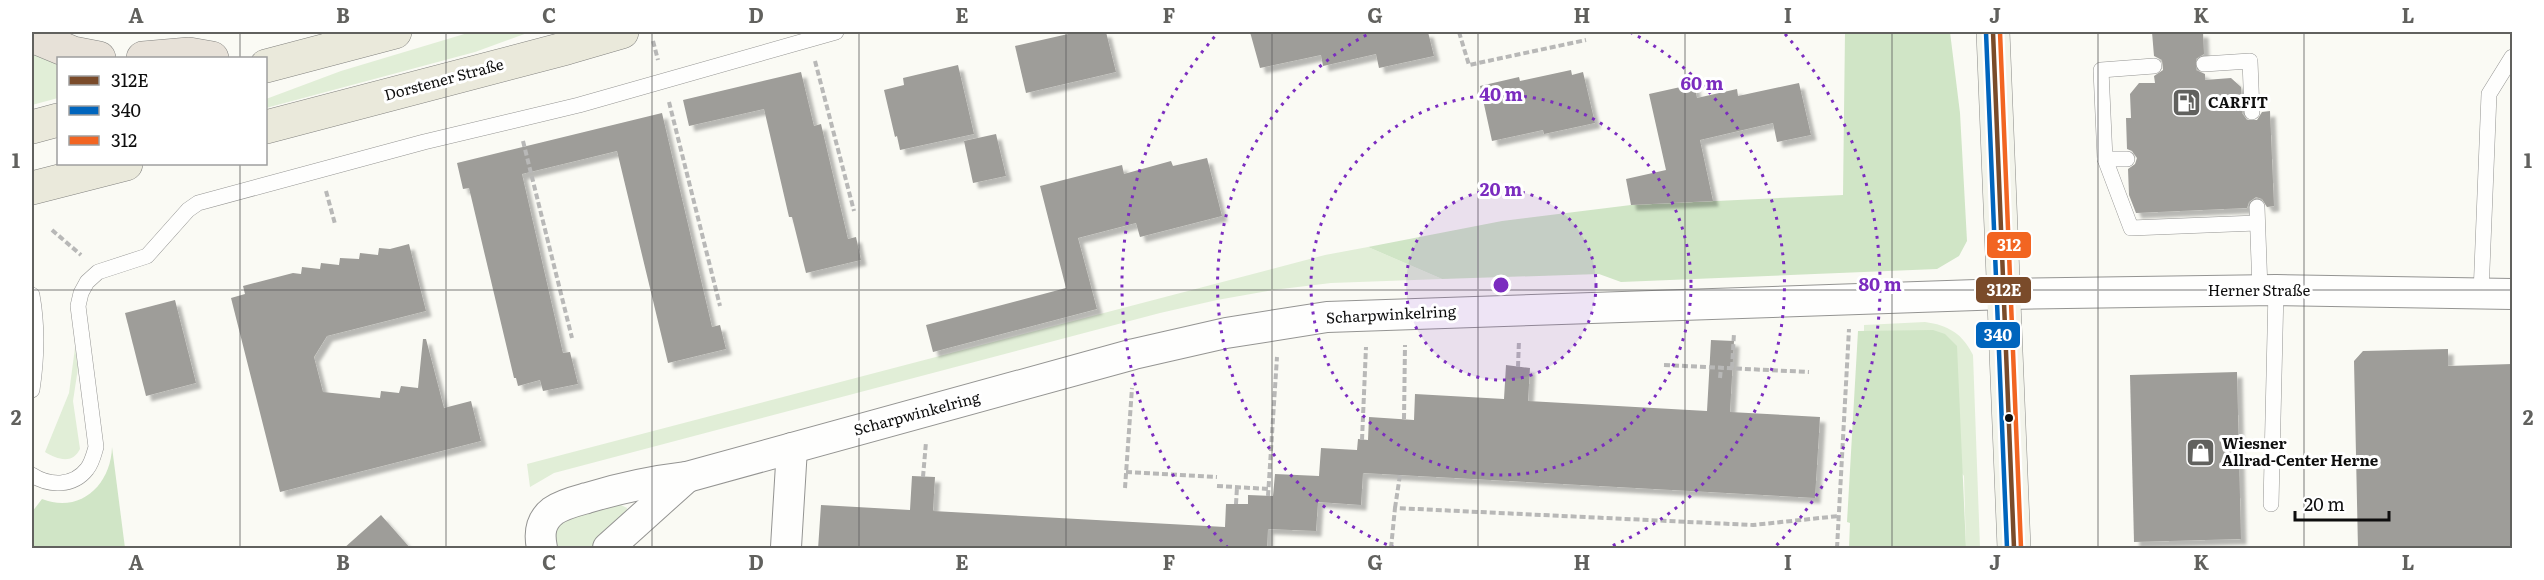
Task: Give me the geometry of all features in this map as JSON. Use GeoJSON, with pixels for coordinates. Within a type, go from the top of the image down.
{"type":"FeatureCollection","features":[{"type":"Feature","properties":{"kind":"highway"},"geometry":{"type":"LineString","coordinates":[[32,36],[73,53],[94,57]]}},
{"type":"Feature","properties":{"kind":"highway"},"geometry":{"type":"LineString","coordinates":[[154,57],[189,54],[206,57]]}},
{"type":"Feature","properties":{"kind":"main road"},"geometry":{"type":"LineString","coordinates":[[267,66],[395,32]]}},
{"type":"Feature","properties":{"kind":"main road","name":"Dorstener Straße"},"geometry":{"type":"LineString","coordinates":[[267,127],[622,32]]}},
{"type":"Feature","properties":{"kind":"main road"},"geometry":{"type":"LineString","coordinates":[[1993,32],[2006,294],[2014,549]]}},
{"type":"Feature","properties":{"kind":"main road"},"geometry":{"type":"LineString","coordinates":[[32,128],[57,120]]}},
{"type":"Feature","properties":{"kind":"main road"},"geometry":{"type":"LineString","coordinates":[[32,188],[122,165]]}},
{"type":"Feature","properties":{"kind":"street","name":"Herner Straße"},"geometry":{"type":"LineString","coordinates":[[2006,294],[2268,290],[2512,294]]}},
{"type":"Feature","properties":{"kind":"street","name":"Scharpwinkelring"},"geometry":{"type":"LineString","coordinates":[[542,549],[540,530],[544,521],[563,505],[622,488],[687,477],[1134,354],[1279,323],[1406,313],[2006,294]]}},
{"type":"Feature","properties":{"kind":"street"},"geometry":{"type":"LineString","coordinates":[[786,547],[792,448]]}},
{"type":"Feature","properties":{"kind":"street","name":"Scharpwinkelring"},"geometry":{"type":"LineString","coordinates":[[608,549],[687,477]]}},
{"type":"Feature","properties":{"kind":"lane"},"geometry":{"type":"LineString","coordinates":[[32,475],[54,484],[75,480],[89,468],[96,447],[78,306],[87,282],[98,272],[147,256],[188,210],[198,203],[836,32]]}},
{"type":"Feature","properties":{"kind":"lane"},"geometry":{"type":"LineString","coordinates":[[2481,294],[2489,93],[2512,57]]}},
{"type":"Feature","properties":{"kind":"lane"},"geometry":{"type":"LineString","coordinates":[[2204,64],[2250,61],[2252,112]]}},
{"type":"Feature","properties":{"kind":"lane"},"geometry":{"type":"LineString","coordinates":[[2154,66],[2101,70],[2104,159],[2132,228],[2257,215],[2268,290],[2271,504]]}},
{"type":"Feature","properties":{"kind":"lane"},"geometry":{"type":"LineString","coordinates":[[2104,159],[2127,159]]}},
{"type":"Feature","properties":{"kind":"lane"},"geometry":{"type":"LineString","coordinates":[[32,295],[37,325],[36,362],[32,390]]}},
{"type":"Feature","properties":{"kind":"path"},"geometry":{"type":"LineString","coordinates":[[651,32],[720,306]]}},
{"type":"Feature","properties":{"kind":"path"},"geometry":{"type":"LineString","coordinates":[[1459,32],[1469,65],[1586,40]]}},
{"type":"Feature","properties":{"kind":"path"},"geometry":{"type":"LineString","coordinates":[[809,39],[854,211]]}},
{"type":"Feature","properties":{"kind":"path"},"geometry":{"type":"LineString","coordinates":[[517,119],[572,338]]}},
{"type":"Feature","properties":{"kind":"path"},"geometry":{"type":"LineString","coordinates":[[320,170],[335,224]]}},
{"type":"Feature","properties":{"kind":"path"},"geometry":{"type":"LineString","coordinates":[[52,230],[69,242],[98,272]]}},
{"type":"Feature","properties":{"kind":"path"},"geometry":{"type":"LineString","coordinates":[[1837,549],[1850,298]]}},
{"type":"Feature","properties":{"kind":"path"},"geometry":{"type":"LineString","coordinates":[[1404,419],[1406,313]]}},
{"type":"Feature","properties":{"kind":"path"},"geometry":{"type":"LineString","coordinates":[[1362,440],[1367,315]]}},
{"type":"Feature","properties":{"kind":"path"},"geometry":{"type":"LineString","coordinates":[[1268,496],[1279,323]]}},
{"type":"Feature","properties":{"kind":"path"},"geometry":{"type":"LineString","coordinates":[[1125,488],[1134,354]]}},
{"type":"Feature","properties":{"kind":"path"},"geometry":{"type":"LineString","coordinates":[[1664,365],[1809,372]]}},
{"type":"Feature","properties":{"kind":"path"},"geometry":{"type":"LineString","coordinates":[[1720,378],[1721,368]]}},
{"type":"Feature","properties":{"kind":"path"},"geometry":{"type":"LineString","coordinates":[[1126,472],[1217,477]]}},
{"type":"Feature","properties":{"kind":"path"},"geometry":{"type":"LineString","coordinates":[[1391,549],[1400,475]]}},
{"type":"Feature","properties":{"kind":"path"},"geometry":{"type":"LineString","coordinates":[[1217,486],[1269,489]]}},
{"type":"Feature","properties":{"kind":"path"},"geometry":{"type":"LineString","coordinates":[[1236,504],[1237,487]]}},
{"type":"Feature","properties":{"kind":"path"},"geometry":{"type":"LineString","coordinates":[[1395,507],[1753,525],[1839,516]]}},
{"type":"Feature","properties":{"kind":"green space"},"geometry":{"type":"Polygon","coordinates":[[[471,32],[530,32],[475,52],[267,108],[267,99],[341,71],[471,32]]]}},
{"type":"Feature","properties":{"kind":"green space"},"geometry":{"type":"Polygon","coordinates":[[[1845,32],[1950,32],[1960,113],[1967,241],[1959,256],[1937,269],[1621,282],[1599,274],[1442,279],[1368,247],[1502,221],[1631,205],[1843,195],[1845,32]]]}},
{"type":"Feature","properties":{"kind":"green space"},"geometry":{"type":"Polygon","coordinates":[[[32,47],[57,60],[57,98],[32,105],[32,47]]]}},
{"type":"Feature","properties":{"kind":"green space"},"geometry":{"type":"Polygon","coordinates":[[[1368,247],[1442,279],[1331,283],[1273,290],[1160,313],[554,473],[530,487],[527,464],[1325,255],[1368,247]]]}},
{"type":"Feature","properties":{"kind":"green space"},"geometry":{"type":"Polygon","coordinates":[[[1925,322],[1941,325],[1954,332],[1965,341],[1973,355],[1980,548],[1966,548],[1964,476],[1864,331],[1864,325],[1925,322]]]}},
{"type":"Feature","properties":{"kind":"green space"},"geometry":{"type":"Polygon","coordinates":[[[1933,330],[1945,334],[1957,346],[1966,548],[1849,548],[1850,523],[1847,522],[1858,331],[1933,330]]]}},
{"type":"Feature","properties":{"kind":"green space"},"geometry":{"type":"Polygon","coordinates":[[[75,348],[78,368],[73,401],[80,449],[73,457],[64,459],[45,452],[69,393],[75,348]]]}},
{"type":"Feature","properties":{"kind":"green space"},"geometry":{"type":"Polygon","coordinates":[[[112,447],[125,548],[32,548],[32,512],[42,499],[56,503],[69,503],[91,493],[106,473],[112,447]]]}},
{"type":"Feature","properties":{"kind":"green space"},"geometry":{"type":"Polygon","coordinates":[[[619,504],[627,508],[626,516],[590,548],[559,548],[554,540],[557,526],[567,518],[619,504]]]}},
{"type":"Feature","properties":{"kind":"building"},"geometry":{"type":"Polygon","coordinates":[[[1077,32],[1106,32],[1116,72],[1026,93],[1015,46],[1077,32]]]}},
{"type":"Feature","properties":{"kind":"building"},"geometry":{"type":"Polygon","coordinates":[[[1250,32],[1428,32],[1434,56],[1379,68],[1376,54],[1323,66],[1321,55],[1260,68],[1250,32]]]}},
{"type":"Feature","properties":{"kind":"building"},"geometry":{"type":"Polygon","coordinates":[[[2152,32],[2203,32],[2204,54],[2196,59],[2196,70],[2205,74],[2205,80],[2231,78],[2241,87],[2242,113],[2247,120],[2257,120],[2262,112],[2270,111],[2274,206],[2267,207],[2262,199],[2256,197],[2249,202],[2247,208],[2136,213],[2129,195],[2128,169],[2135,164],[2137,158],[2132,151],[2127,149],[2126,118],[2131,118],[2130,94],[2139,83],[2155,83],[2154,76],[2163,70],[2162,60],[2154,56],[2152,32]]]}},
{"type":"Feature","properties":{"kind":"building"},"geometry":{"type":"Polygon","coordinates":[[[958,65],[974,134],[900,150],[884,90],[904,85],[903,78],[958,65]]]}},
{"type":"Feature","properties":{"kind":"building"},"geometry":{"type":"Polygon","coordinates":[[[1571,70],[1572,75],[1583,72],[1595,123],[1544,134],[1543,130],[1492,141],[1480,86],[1519,77],[1520,81],[1571,70]]]}},
{"type":"Feature","properties":{"kind":"building"},"geometry":{"type":"Polygon","coordinates":[[[801,72],[814,126],[821,124],[848,239],[856,237],[861,260],[806,273],[792,217],[789,217],[764,109],[689,126],[683,100],[801,72]]]}},
{"type":"Feature","properties":{"kind":"building"},"geometry":{"type":"Polygon","coordinates":[[[1799,83],[1811,135],[1777,142],[1773,123],[1700,140],[1713,201],[1631,205],[1626,179],[1666,170],[1649,94],[1694,84],[1697,98],[1737,89],[1738,96],[1799,83]]]}},
{"type":"Feature","properties":{"kind":"building"},"geometry":{"type":"Polygon","coordinates":[[[662,113],[712,327],[720,325],[726,349],[668,363],[617,151],[522,174],[563,353],[570,352],[578,384],[543,391],[540,380],[518,386],[514,378],[469,188],[463,189],[457,163],[662,113]]]}},
{"type":"Feature","properties":{"kind":"building"},"geometry":{"type":"Polygon","coordinates":[[[996,134],[1006,176],[973,183],[964,141],[996,134]]]}},
{"type":"Feature","properties":{"kind":"building"},"geometry":{"type":"Polygon","coordinates":[[[1207,158],[1222,216],[1140,237],[1136,223],[1078,238],[1097,309],[933,352],[926,325],[1066,288],[1040,186],[1122,165],[1124,174],[1171,161],[1173,166],[1207,158]]]}},
{"type":"Feature","properties":{"kind":"building"},"geometry":{"type":"Polygon","coordinates":[[[409,244],[426,311],[327,336],[314,357],[323,392],[380,398],[381,391],[399,393],[401,386],[418,388],[423,339],[426,339],[444,408],[471,401],[481,441],[280,492],[231,298],[245,294],[243,286],[293,273],[301,274],[302,267],[320,269],[321,263],[339,265],[340,258],[359,259],[360,253],[378,255],[379,248],[390,249],[409,244]]]}},
{"type":"Feature","properties":{"kind":"building"},"geometry":{"type":"Polygon","coordinates":[[[175,300],[196,383],[146,396],[125,313],[175,300]]]}},
{"type":"Feature","properties":{"kind":"building"},"geometry":{"type":"Polygon","coordinates":[[[1711,340],[1734,341],[1730,412],[1820,417],[1815,498],[1363,473],[1361,505],[1318,502],[1316,531],[1268,529],[1267,549],[818,549],[821,505],[910,510],[912,476],[935,477],[933,511],[1225,527],[1226,504],[1248,504],[1248,495],[1273,496],[1275,474],[1319,476],[1321,448],[1357,450],[1358,439],[1368,440],[1369,417],[1414,420],[1415,394],[1504,399],[1506,365],[1530,368],[1528,401],[1707,411],[1711,340]]]}},
{"type":"Feature","properties":{"kind":"building"},"geometry":{"type":"Polygon","coordinates":[[[2448,349],[2448,366],[2512,364],[2512,549],[2358,549],[2354,361],[2363,351],[2448,349]]]}},
{"type":"Feature","properties":{"kind":"building"},"geometry":{"type":"Polygon","coordinates":[[[2237,372],[2241,539],[2134,542],[2130,375],[2237,372]]]}},
{"type":"Feature","properties":{"kind":"building"},"geometry":{"type":"Polygon","coordinates":[[[381,515],[411,549],[343,549],[381,515]]]}},
{"type":"Feature","properties":{"kind":"transit line","name":"340"},"geometry":{"type":"LineString","coordinates":[[1986,32],[2007,548]]}},
{"type":"Feature","properties":{"kind":"transit line","name":"312E"},"geometry":{"type":"LineString","coordinates":[[1993,32],[2014,548]]}},
{"type":"Feature","properties":{"kind":"transit line","name":"312"},"geometry":{"type":"LineString","coordinates":[[2000,32],[2021,548]]}},
{"type":"Feature","properties":{"kind":"place","name":"CARFIT"},"geometry":{"type":"Point","coordinates":[2187,103]}},
{"type":"Feature","properties":{"kind":"place","name":"Wiesner Allrad-Center Herne"},"geometry":{"type":"Point","coordinates":[2201,453]}}]}
